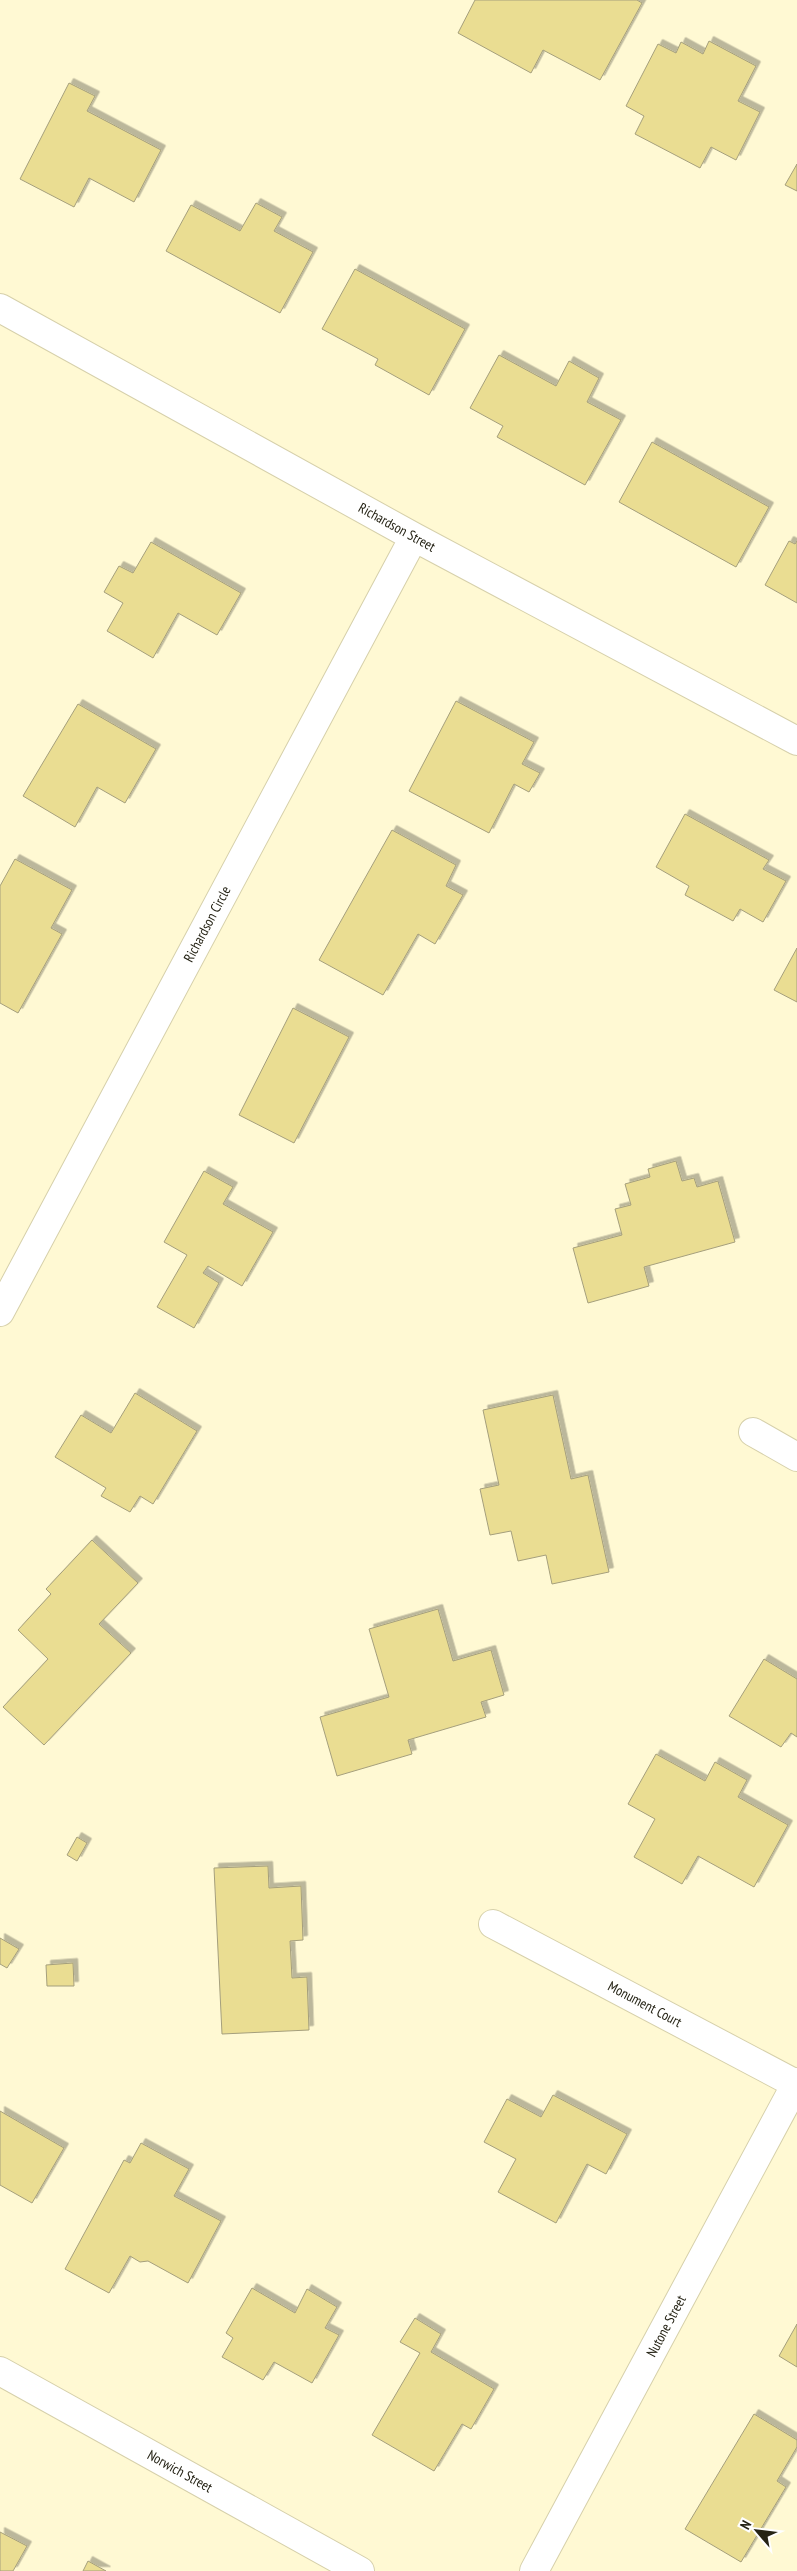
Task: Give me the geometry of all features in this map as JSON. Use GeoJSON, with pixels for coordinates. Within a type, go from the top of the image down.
{"type":"FeatureCollection","features":[{"type":"Feature","properties":{"kind":"street","name":"Richardson Street"},"geometry":{"type":"LineString","coordinates":[[0,308],[414,536],[797,741]]}},
{"type":"Feature","properties":{"kind":"street","name":"Richardson Circle"},"geometry":{"type":"LineString","coordinates":[[0,1312],[414,536]]}},
{"type":"Feature","properties":{"kind":"street"},"geometry":{"type":"LineString","coordinates":[[753,1432],[797,1457]]}},
{"type":"Feature","properties":{"kind":"street","name":"Monument Court"},"geometry":{"type":"LineString","coordinates":[[493,1924],[796,2083]]}},
{"type":"Feature","properties":{"kind":"street","name":"Nutone Street"},"geometry":{"type":"LineString","coordinates":[[534,2571],[796,2083]]}},
{"type":"Feature","properties":{"kind":"street","name":"Norwich Street"},"geometry":{"type":"LineString","coordinates":[[0,2371],[360,2571]]}},
{"type":"Feature","properties":{"kind":"building"},"geometry":{"type":"Polygon","coordinates":[[[475,0],[637,0],[642,3],[600,80],[543,50],[531,73],[458,33],[475,0]]]}},
{"type":"Feature","properties":{"kind":"building"},"geometry":{"type":"Polygon","coordinates":[[[709,41],[756,66],[738,101],[760,112],[736,160],[711,147],[700,168],[635,134],[644,116],[626,106],[658,44],[676,53],[681,42],[703,54],[709,41]]]}},
{"type":"Feature","properties":{"kind":"building"},"geometry":{"type":"Polygon","coordinates":[[[69,83],[95,96],[87,111],[161,150],[134,202],[89,178],[74,207],[20,179],[69,83]]]}},
{"type":"Feature","properties":{"kind":"building"},"geometry":{"type":"Polygon","coordinates":[[[797,164],[797,191],[785,185],[797,164]]]}},
{"type":"Feature","properties":{"kind":"building"},"geometry":{"type":"Polygon","coordinates":[[[256,203],[282,217],[274,231],[313,252],[280,313],[166,251],[191,205],[240,231],[256,203]]]}},
{"type":"Feature","properties":{"kind":"building"},"geometry":{"type":"Polygon","coordinates":[[[355,269],[465,329],[429,395],[375,365],[378,359],[322,329],[355,269]]]}},
{"type":"Feature","properties":{"kind":"building"},"geometry":{"type":"Polygon","coordinates":[[[499,355],[556,386],[569,361],[599,378],[587,402],[621,420],[585,485],[497,437],[503,426],[470,408],[499,355]]]}},
{"type":"Feature","properties":{"kind":"building"},"geometry":{"type":"Polygon","coordinates":[[[652,442],[769,507],[736,567],[619,502],[652,442]]]}},
{"type":"Feature","properties":{"kind":"building"},"geometry":{"type":"Polygon","coordinates":[[[789,541],[795,544],[797,541],[797,603],[765,585],[789,541]]]}},
{"type":"Feature","properties":{"kind":"building"},"geometry":{"type":"Polygon","coordinates":[[[151,542],[241,593],[217,635],[178,613],[153,658],[107,631],[123,603],[104,592],[119,566],[133,573],[151,542]]]}},
{"type":"Feature","properties":{"kind":"building"},"geometry":{"type":"Polygon","coordinates":[[[456,701],[534,742],[522,764],[540,773],[529,792],[514,784],[489,833],[409,791],[456,701]]]}},
{"type":"Feature","properties":{"kind":"building"},"geometry":{"type":"Polygon","coordinates":[[[78,704],[156,749],[125,803],[97,787],[75,827],[23,796],[78,704]]]}},
{"type":"Feature","properties":{"kind":"building"},"geometry":{"type":"Polygon","coordinates":[[[685,814],[769,860],[763,869],[786,881],[763,922],[740,909],[733,921],[685,895],[689,886],[656,867],[685,814]]]}},
{"type":"Feature","properties":{"kind":"building"},"geometry":{"type":"Polygon","coordinates":[[[392,830],[456,865],[446,886],[463,895],[435,944],[418,934],[383,995],[319,960],[392,830]]]}},
{"type":"Feature","properties":{"kind":"building"},"geometry":{"type":"Polygon","coordinates":[[[15,859],[72,890],[51,928],[62,934],[18,1013],[0,1003],[0,886],[15,859]]]}},
{"type":"Feature","properties":{"kind":"building"},"geometry":{"type":"Polygon","coordinates":[[[797,948],[797,1002],[774,990],[797,948]]]}},
{"type":"Feature","properties":{"kind":"building"},"geometry":{"type":"Polygon","coordinates":[[[293,1008],[349,1037],[294,1143],[239,1115],[293,1008]]]}},
{"type":"Feature","properties":{"kind":"building"},"geometry":{"type":"Polygon","coordinates":[[[676,1161],[682,1181],[694,1178],[697,1187],[718,1181],[735,1242],[644,1267],[649,1286],[588,1303],[573,1248],[622,1235],[615,1209],[631,1205],[625,1184],[650,1177],[648,1169],[676,1161]]]}},
{"type":"Feature","properties":{"kind":"building"},"geometry":{"type":"Polygon","coordinates":[[[204,1171],[233,1187],[223,1204],[273,1232],[242,1286],[208,1266],[203,1273],[219,1283],[194,1328],[157,1307],[187,1255],[164,1242],[204,1171]]]}},
{"type":"Feature","properties":{"kind":"building"},"geometry":{"type":"Polygon","coordinates":[[[135,1393],[197,1431],[153,1504],[140,1496],[130,1512],[101,1496],[106,1488],[55,1457],[81,1415],[111,1433],[135,1393]]]}},
{"type":"Feature","properties":{"kind":"building"},"geometry":{"type":"Polygon","coordinates":[[[553,1395],[571,1479],[588,1475],[609,1572],[552,1584],[546,1555],[518,1561],[511,1531],[490,1535],[480,1489],[499,1485],[483,1410],[553,1395]]]}},
{"type":"Feature","properties":{"kind":"building"},"geometry":{"type":"Polygon","coordinates":[[[92,1540],[138,1583],[99,1624],[131,1653],[44,1745],[3,1707],[48,1659],[18,1630],[51,1594],[46,1589],[92,1540]]]}},
{"type":"Feature","properties":{"kind":"building"},"geometry":{"type":"Polygon","coordinates":[[[438,1609],[453,1661],[491,1650],[504,1695],[481,1702],[486,1717],[408,1740],[412,1754],[337,1776],[320,1717],[389,1697],[369,1629],[438,1609]]]}},
{"type":"Feature","properties":{"kind":"building"},"geometry":{"type":"Polygon","coordinates":[[[764,1659],[797,1679],[797,1737],[791,1733],[781,1747],[729,1716],[764,1659]]]}},
{"type":"Feature","properties":{"kind":"building"},"geometry":{"type":"Polygon","coordinates":[[[656,1754],[705,1781],[715,1762],[747,1780],[738,1797],[788,1825],[754,1887],[698,1856],[682,1884],[634,1857],[655,1819],[628,1804],[656,1754]]]}},
{"type":"Feature","properties":{"kind":"building"},"geometry":{"type":"Polygon","coordinates":[[[77,1837],[87,1843],[77,1861],[67,1855],[77,1837]]]}},
{"type":"Feature","properties":{"kind":"building"},"geometry":{"type":"Polygon","coordinates":[[[268,1866],[269,1888],[301,1886],[303,1940],[290,1941],[292,1978],[307,1977],[309,2030],[222,2034],[214,1868],[268,1866]]]}},
{"type":"Feature","properties":{"kind":"building"},"geometry":{"type":"Polygon","coordinates":[[[0,1938],[19,1949],[7,1968],[0,1964],[0,1938]]]}},
{"type":"Feature","properties":{"kind":"building"},"geometry":{"type":"Polygon","coordinates":[[[73,1963],[74,1986],[47,1986],[46,1965],[73,1963]]]}},
{"type":"Feature","properties":{"kind":"building"},"geometry":{"type":"Polygon","coordinates":[[[553,2095],[627,2134],[606,2174],[587,2164],[556,2223],[498,2192],[516,2159],[484,2142],[507,2099],[541,2117],[553,2095]]]}},
{"type":"Feature","properties":{"kind":"building"},"geometry":{"type":"Polygon","coordinates":[[[0,2111],[64,2148],[32,2203],[0,2185],[0,2111]]]}},
{"type":"Feature","properties":{"kind":"building"},"geometry":{"type":"Polygon","coordinates":[[[141,2143],[189,2169],[174,2196],[221,2221],[188,2283],[148,2261],[140,2262],[130,2256],[109,2293],[65,2269],[124,2160],[130,2163],[141,2143]]]}},
{"type":"Feature","properties":{"kind":"building"},"geometry":{"type":"Polygon","coordinates":[[[252,2288],[295,2313],[307,2289],[337,2307],[325,2328],[339,2335],[312,2383],[274,2362],[263,2380],[222,2357],[233,2338],[226,2333],[252,2288]]]}},
{"type":"Feature","properties":{"kind":"building"},"geometry":{"type":"Polygon","coordinates":[[[415,2318],[441,2334],[431,2352],[494,2389],[471,2429],[462,2424],[434,2471],[372,2435],[420,2353],[400,2342],[415,2318]]]}},
{"type":"Feature","properties":{"kind":"building"},"geometry":{"type":"Polygon","coordinates":[[[797,2324],[797,2367],[779,2356],[797,2324]]]}},
{"type":"Feature","properties":{"kind":"building"},"geometry":{"type":"Polygon","coordinates":[[[754,2414],[797,2440],[797,2447],[777,2481],[786,2487],[741,2562],[685,2529],[754,2414]]]}},
{"type":"Feature","properties":{"kind":"building"},"geometry":{"type":"Polygon","coordinates":[[[0,2532],[27,2546],[13,2571],[0,2571],[0,2532]]]}},
{"type":"Feature","properties":{"kind":"building"},"geometry":{"type":"Polygon","coordinates":[[[88,2561],[106,2571],[83,2571],[88,2561]]]}}]}
